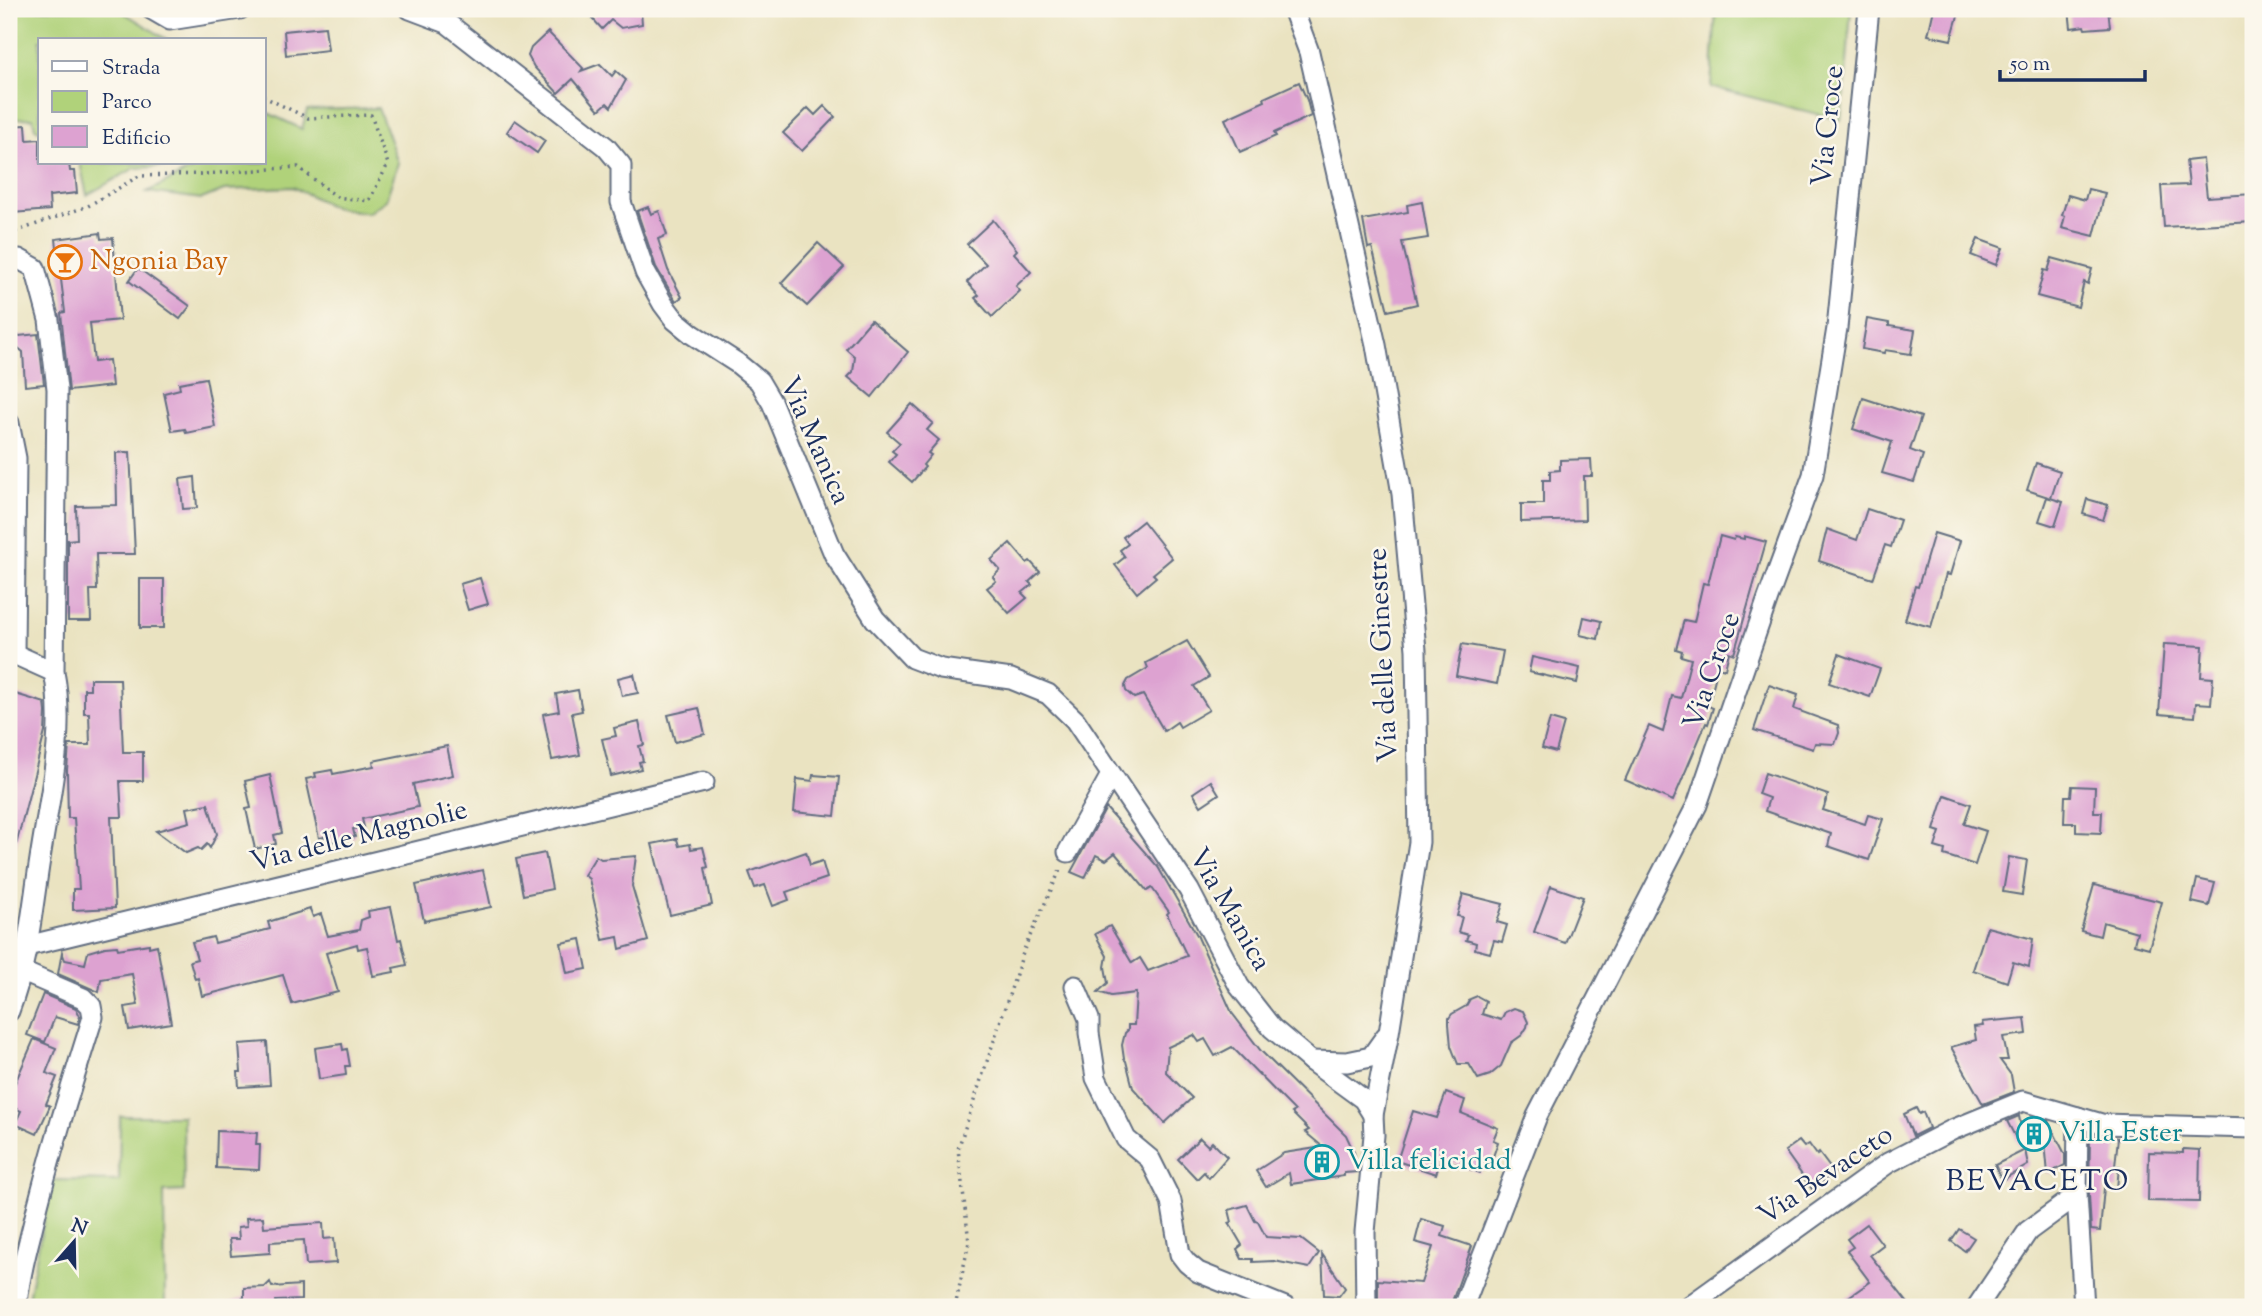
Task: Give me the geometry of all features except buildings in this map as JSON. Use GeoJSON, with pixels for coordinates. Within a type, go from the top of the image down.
{"type":"FeatureCollection","features":[{"type":"Feature","properties":{"kind":"street"},"geometry":{"type":"LineString","coordinates":[[151,9],[170,20],[240,9]]}},
{"type":"Feature","properties":{"kind":"street","name":"Via Manica"},"geometry":{"type":"LineString","coordinates":[[410,9],[447,23],[606,147],[621,166],[621,202],[645,272],[663,304],[675,320],[692,334],[737,363],[759,381],[772,403],[834,554],[875,619],[912,658],[941,669],[1011,679],[1048,694],[1076,720],[1189,890],[1238,986],[1272,1028],[1363,1099],[1373,1115]]}},
{"type":"Feature","properties":{"kind":"street","name":"Via delle Ginestre"},"geometry":{"type":"LineString","coordinates":[[1293,9],[1309,52],[1370,318],[1402,494],[1416,650],[1419,842],[1389,1033],[1373,1115],[1374,1135],[1365,1232],[1366,1307]]}},
{"type":"Feature","properties":{"kind":"street","name":"Via Croce"},"geometry":{"type":"LineString","coordinates":[[1463,1307],[1537,1116],[1697,805],[1813,475],[1837,328],[1869,9]]}},
{"type":"Feature","properties":{"kind":"street"},"geometry":{"type":"LineString","coordinates":[[9,259],[19,258],[35,268],[49,320],[57,390],[54,672],[58,693],[58,734],[23,972],[9,1011]]}},
{"type":"Feature","properties":{"kind":"street"},"geometry":{"type":"LineString","coordinates":[[9,423],[16,458],[11,655],[54,672]]}},
{"type":"Feature","properties":{"kind":"street"},"geometry":{"type":"LineString","coordinates":[[1068,852],[1111,775]]}},
{"type":"Feature","properties":{"kind":"street","name":"Via delle Magnolie"},"geometry":{"type":"LineString","coordinates":[[27,946],[704,782]]}},
{"type":"Feature","properties":{"kind":"street"},"geometry":{"type":"LineString","coordinates":[[17,1307],[39,1200],[93,1017],[91,1006],[83,998],[23,972]]}},
{"type":"Feature","properties":{"kind":"street"},"geometry":{"type":"LineString","coordinates":[[1075,986],[1088,1019],[1088,1033],[1097,1078],[1126,1139],[1150,1159],[1171,1201],[1180,1254],[1187,1264],[1198,1272],[1285,1307]]}},
{"type":"Feature","properties":{"kind":"street"},"geometry":{"type":"LineString","coordinates":[[1311,1061],[1347,1062],[1371,1057],[1389,1033]]}},
{"type":"Feature","properties":{"kind":"street","name":"Via Bevaceto"},"geometry":{"type":"LineString","coordinates":[[1688,1307],[1888,1163],[1952,1130],[2022,1101],[2102,1124],[2253,1128]]}},
{"type":"Feature","properties":{"kind":"street"},"geometry":{"type":"LineString","coordinates":[[2078,1117],[2077,1195],[2084,1307]]}},
{"type":"Feature","properties":{"kind":"street"},"geometry":{"type":"LineString","coordinates":[[1978,1307],[2028,1231],[2077,1195]]}},
{"type":"Feature","properties":{"kind":"path"},"geometry":{"type":"LineString","coordinates":[[9,234],[88,206],[139,176],[298,167],[337,197],[369,201],[388,164],[371,115],[309,118],[266,98]]}},
{"type":"Feature","properties":{"kind":"path"},"geometry":{"type":"LineString","coordinates":[[955,1307],[969,1242],[958,1149],[1025,947],[1068,852]]}},
{"type":"Feature","properties":{"kind":"green space"},"geometry":{"type":"Polygon","coordinates":[[[9,9],[118,9],[165,38],[38,38],[38,130],[35,129],[33,118],[9,119],[9,9]]]}},
{"type":"Feature","properties":{"kind":"green space"},"geometry":{"type":"Polygon","coordinates":[[[1716,9],[1851,9],[1841,120],[1711,87],[1716,9]]]}},
{"type":"Feature","properties":{"kind":"green space"},"geometry":{"type":"Polygon","coordinates":[[[378,108],[398,163],[386,200],[368,213],[333,207],[293,187],[224,190],[202,199],[147,192],[201,165],[135,168],[87,195],[80,164],[266,164],[266,112],[302,129],[307,110],[378,108]]]}},
{"type":"Feature","properties":{"kind":"green space"},"geometry":{"type":"Polygon","coordinates":[[[120,1116],[183,1116],[184,1191],[164,1192],[165,1307],[28,1307],[52,1180],[119,1181],[120,1116]]]}},
{"type":"Feature","properties":{"kind":"place","name":"Ngonia Bay"},"geometry":{"type":"Point","coordinates":[65,262]}},
{"type":"Feature","properties":{"kind":"place","name":"Villa Ester"},"geometry":{"type":"Point","coordinates":[2034,1134]}},
{"type":"Feature","properties":{"kind":"place","name":"Villa felicidad"},"geometry":{"type":"Point","coordinates":[1322,1162]}},
{"type":"Feature","properties":{"kind":"district","name":"BEVACETO"},"geometry":{"type":"Point","coordinates":[2038,1182]}}]}
